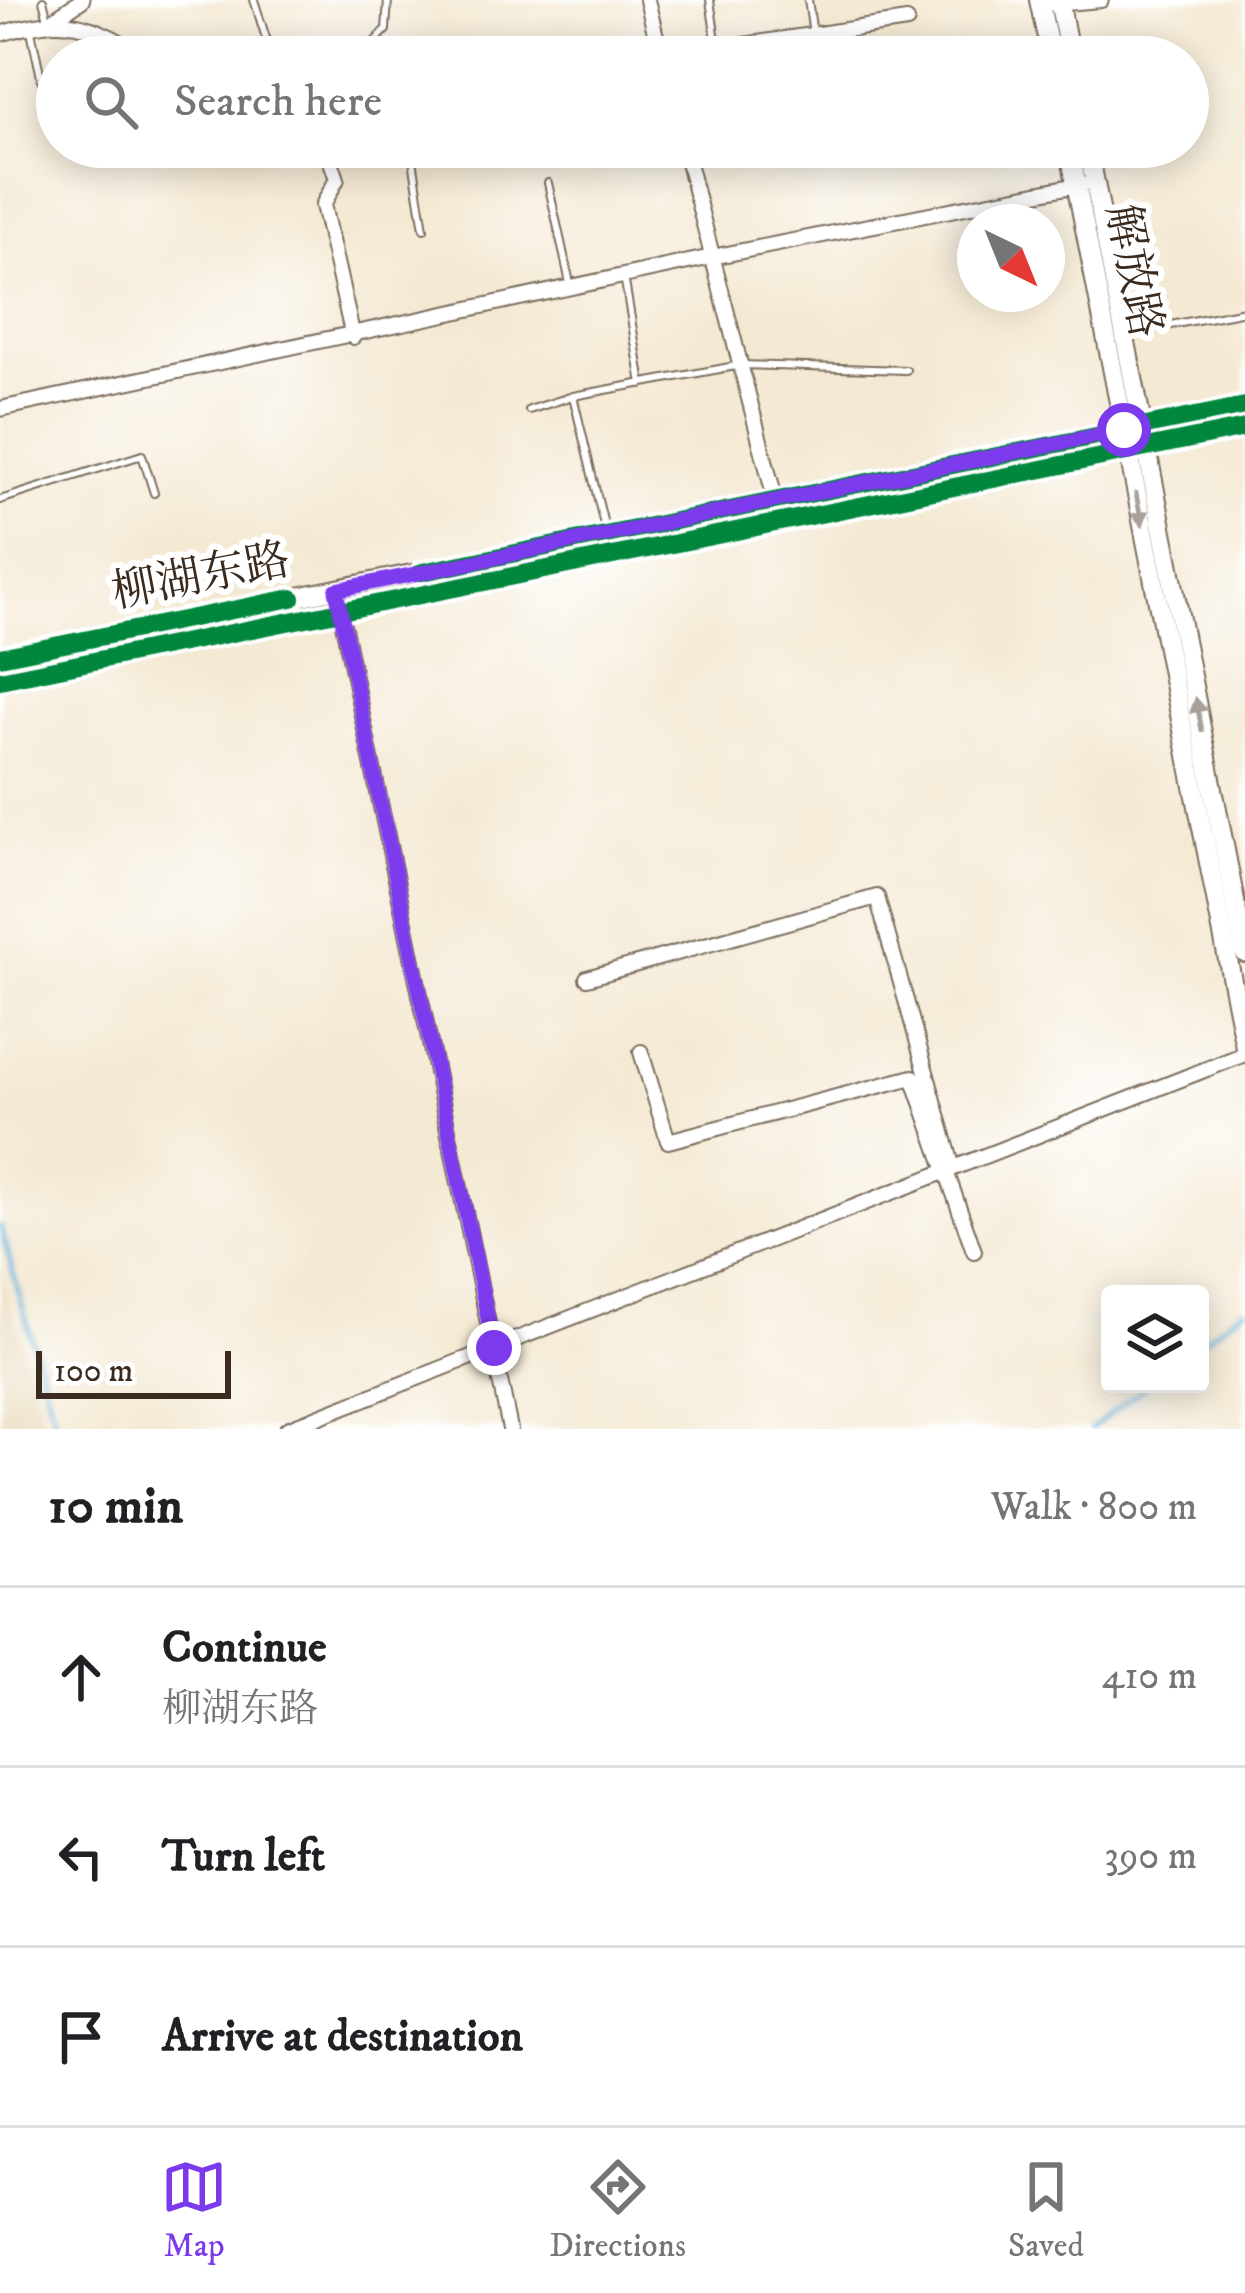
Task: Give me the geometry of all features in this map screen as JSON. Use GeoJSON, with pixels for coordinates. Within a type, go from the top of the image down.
{"type":"FeatureCollection","features":[{"type":"Feature","properties":{"kind":"main road"},"geometry":{"type":"LineString","coordinates":[[1050,2],[1051,36]]}},
{"type":"Feature","properties":{"kind":"main road"},"geometry":{"type":"LineString","coordinates":[[1050,2],[1062,36]]}},
{"type":"Feature","properties":{"kind":"main road","name":"解放路"},"geometry":{"type":"LineString","coordinates":[[1078,168],[1124,334],[1133,428]]}},
{"type":"Feature","properties":{"kind":"main road","name":"解放路"},"geometry":{"type":"LineString","coordinates":[[1086,168],[1085,184],[1245,1051]]}},
{"type":"Feature","properties":{"kind":"main road","name":"柳湖东路"},"geometry":{"type":"LineString","coordinates":[[0,680],[607,535],[1245,406]]}},
{"type":"Feature","properties":{"kind":"main road","name":"柳湖东路"},"geometry":{"type":"LineString","coordinates":[[0,657],[781,522],[1245,428]]}},
{"type":"Feature","properties":{"kind":"main road","name":"解放路"},"geometry":{"type":"LineString","coordinates":[[1137,450],[1245,953]]}},
{"type":"Feature","properties":{"kind":"street"},"geometry":{"type":"LineString","coordinates":[[51,20],[82,0]]}},
{"type":"Feature","properties":{"kind":"street"},"geometry":{"type":"LineString","coordinates":[[647,0],[656,36]]}},
{"type":"Feature","properties":{"kind":"street"},"geometry":{"type":"LineString","coordinates":[[1050,2],[1101,0]]}},
{"type":"Feature","properties":{"kind":"street"},"geometry":{"type":"LineString","coordinates":[[0,34],[29,22],[51,20],[80,22],[107,36]]}},
{"type":"Feature","properties":{"kind":"street"},"geometry":{"type":"LineString","coordinates":[[799,36],[907,21]]}},
{"type":"Feature","properties":{"kind":"street"},"geometry":{"type":"LineString","coordinates":[[333,168],[337,179],[323,205],[353,337]]}},
{"type":"Feature","properties":{"kind":"street"},"geometry":{"type":"LineString","coordinates":[[689,168],[781,522]]}},
{"type":"Feature","properties":{"kind":"street"},"geometry":{"type":"LineString","coordinates":[[0,409],[353,337],[712,256],[1085,184]]}},
{"type":"Feature","properties":{"kind":"street"},"geometry":{"type":"LineString","coordinates":[[338,600],[510,1429]]}},
{"type":"Feature","properties":{"kind":"street"},"geometry":{"type":"LineString","coordinates":[[587,979],[878,897],[974,1251]]}},
{"type":"Feature","properties":{"kind":"street"},"geometry":{"type":"LineString","coordinates":[[287,1429],[1245,1051]]}},
{"type":"Feature","properties":{"kind":"street"},"geometry":{"type":"LineString","coordinates":[[641,1052],[668,1141],[913,1077],[948,1167]]}},
{"type":"Feature","properties":{"kind":"lane"},"geometry":{"type":"LineString","coordinates":[[43,0],[51,20]]}},
{"type":"Feature","properties":{"kind":"lane"},"geometry":{"type":"LineString","coordinates":[[254,0],[265,36]]}},
{"type":"Feature","properties":{"kind":"lane"},"geometry":{"type":"LineString","coordinates":[[380,36],[386,30],[388,0]]}},
{"type":"Feature","properties":{"kind":"lane"},"geometry":{"type":"LineString","coordinates":[[710,0],[715,36]]}},
{"type":"Feature","properties":{"kind":"lane"},"geometry":{"type":"LineString","coordinates":[[808,0],[814,34]]}},
{"type":"Feature","properties":{"kind":"lane"},"geometry":{"type":"LineString","coordinates":[[29,22],[36,54]]}},
{"type":"Feature","properties":{"kind":"lane"},"geometry":{"type":"LineString","coordinates":[[414,168],[424,230]]}},
{"type":"Feature","properties":{"kind":"lane"},"geometry":{"type":"LineString","coordinates":[[548,184],[571,287]]}},
{"type":"Feature","properties":{"kind":"lane"},"geometry":{"type":"LineString","coordinates":[[623,276],[642,383]]}},
{"type":"Feature","properties":{"kind":"lane"},"geometry":{"type":"LineString","coordinates":[[1124,334],[1245,311]]}},
{"type":"Feature","properties":{"kind":"lane"},"geometry":{"type":"LineString","coordinates":[[529,410],[741,365],[906,370]]}},
{"type":"Feature","properties":{"kind":"lane"},"geometry":{"type":"LineString","coordinates":[[573,397],[607,535]]}},
{"type":"Feature","properties":{"kind":"lane"},"geometry":{"type":"LineString","coordinates":[[0,500],[142,454],[154,493]]}},
{"type":"Feature","properties":{"kind":"shaded area"},"geometry":{"type":"Polygon","coordinates":[[[0,1268],[46,1429],[0,1429],[0,1268]]]}},
{"type":"Feature","properties":{"kind":"waterway"},"geometry":{"type":"LineString","coordinates":[[0,1226],[57,1429]]}},
{"type":"Feature","properties":{"kind":"waterway"},"geometry":{"type":"LineString","coordinates":[[1209,1335],[1245,1308]]}},
{"type":"Feature","properties":{"kind":"waterway"},"geometry":{"type":"LineString","coordinates":[[1091,1429],[1137,1393]]}},
{"type":"Feature","properties":{"kind":"cycle path"},"geometry":{"type":"LineString","coordinates":[[422,572],[1245,406]]}},
{"type":"Feature","properties":{"kind":"cycle path"},"geometry":{"type":"LineString","coordinates":[[0,680],[1245,428]]}},
{"type":"Feature","properties":{"kind":"cycle path"},"geometry":{"type":"LineString","coordinates":[[0,657],[292,598]]}},
{"type":"Feature","properties":{"kind":"route"},"geometry":{"type":"LineString","coordinates":[[494,1348],[336,590],[1124,430]]}}]}
